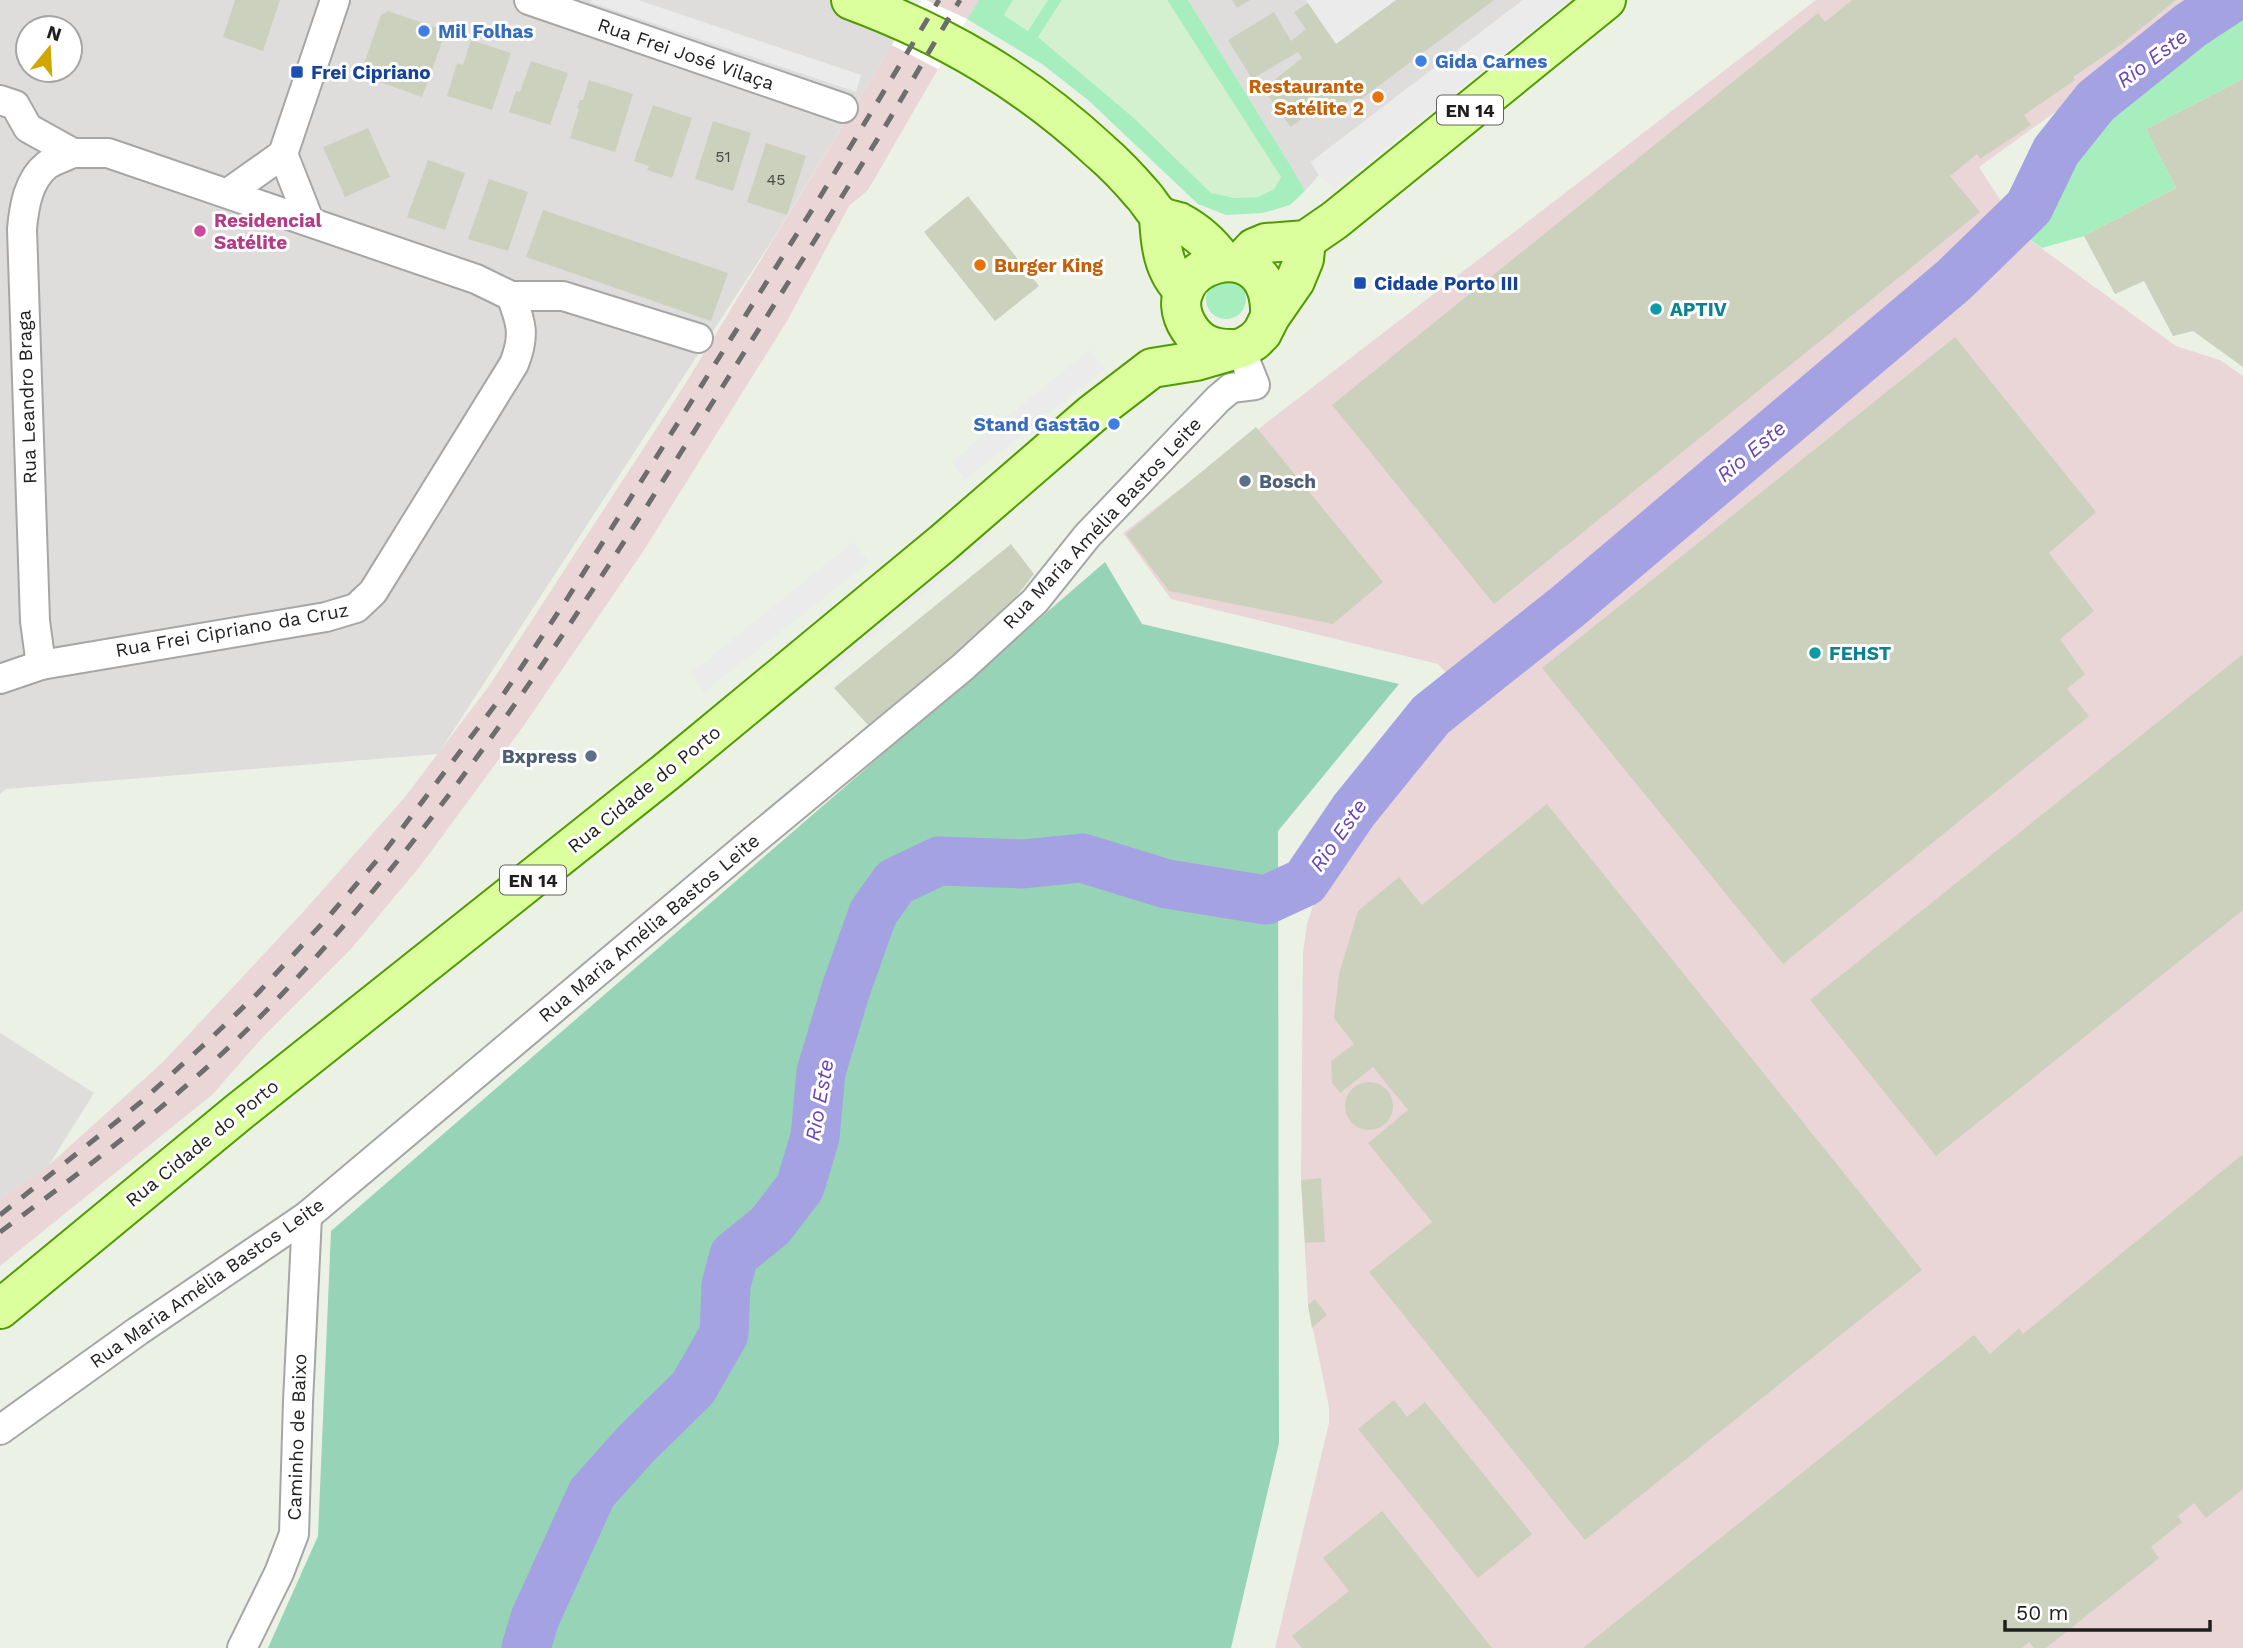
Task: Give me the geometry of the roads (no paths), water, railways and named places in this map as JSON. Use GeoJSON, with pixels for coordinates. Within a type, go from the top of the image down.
{"type":"FeatureCollection","features":[{"type":"Feature","properties":{"kind":"main road"},"geometry":{"type":"LineString","coordinates":[[851,0],[903,19],[950,42],[1037,98],[1102,153],[1159,215],[1198,233],[1231,262],[1255,271],[1266,284],[1270,317]]}},
{"type":"Feature","properties":{"kind":"main road","name":"EN 14"},"geometry":{"type":"LineString","coordinates":[[1306,240],[1335,220],[1606,0]]}},
{"type":"Feature","properties":{"kind":"main road"},"geometry":{"type":"LineString","coordinates":[[1159,215],[1159,232],[1167,269],[1183,301],[1186,323],[1193,335],[1204,344],[1217,349],[1237,348]]}},
{"type":"Feature","properties":{"kind":"main road"},"geometry":{"type":"LineString","coordinates":[[1152,368],[1165,327],[1183,301],[1191,278],[1201,268],[1231,262],[1266,243],[1306,240]]}},
{"type":"Feature","properties":{"kind":"main road","name":"Rua Cidade do Porto"},"geometry":{"type":"LineString","coordinates":[[0,1309],[313,1052],[634,798],[943,543],[1092,414],[1152,368],[1196,362],[1237,348],[1262,333],[1294,281],[1304,259],[1306,240]]}},
{"type":"Feature","properties":{"kind":"street"},"geometry":{"type":"LineString","coordinates":[[228,193],[283,154],[335,0]]}},
{"type":"Feature","properties":{"kind":"street","name":"Rua Frei José Vilaça"},"geometry":{"type":"LineString","coordinates":[[529,0],[843,108]]}},
{"type":"Feature","properties":{"kind":"street"},"geometry":{"type":"LineString","coordinates":[[0,100],[15,105],[28,128],[74,153],[108,153],[476,279],[511,296],[564,296],[698,338]]}},
{"type":"Feature","properties":{"kind":"street","name":"Rua Leandro Braga"},"geometry":{"type":"LineString","coordinates":[[41,664],[35,621],[22,229],[24,205],[33,183],[47,165],[74,153]]}},
{"type":"Feature","properties":{"kind":"street"},"geometry":{"type":"LineString","coordinates":[[283,154],[309,220]]}},
{"type":"Feature","properties":{"kind":"street","name":"Rua Frei Cipriano da Cruz"},"geometry":{"type":"LineString","coordinates":[[0,679],[41,664],[326,617],[356,608],[366,601],[514,364],[520,347],[522,322],[511,296]]}},
{"type":"Feature","properties":{"kind":"street","name":"Rua Maria Amélia Bastos Leite"},"geometry":{"type":"LineString","coordinates":[[0,1430],[138,1331],[307,1216],[963,667],[1035,601],[1087,536],[1218,399],[1231,388],[1255,385],[1237,348]]}},
{"type":"Feature","properties":{"kind":"street","name":"Caminho de Baixo"},"geometry":{"type":"LineString","coordinates":[[242,1648],[279,1573],[294,1534],[307,1216]]}},
{"type":"Feature","properties":{"kind":"waterway","name":"Rio Este"},"geometry":{"type":"LineString","coordinates":[[526,1648],[535,1618],[592,1493],[636,1444],[693,1388],[724,1334],[726,1285],[734,1255],[770,1226],[800,1187],[815,1137],[821,1072],[846,989],[873,913],[895,882],[939,861],[1023,864],[1082,858],[1167,884],[1266,900],[1305,882],[1354,810],[1431,715],[1567,607],[1954,280],[2029,207],[2056,151],[2096,101],[2191,25],[2229,0]]}},
{"type":"Feature","properties":{"kind":"railway"},"geometry":{"type":"LineString","coordinates":[[0,1215],[141,1102],[208,1041],[258,993],[385,851],[505,692],[567,599],[817,202],[939,0]]}},
{"type":"Feature","properties":{"kind":"railway"},"geometry":{"type":"LineString","coordinates":[[0,1232],[148,1118],[252,1025],[339,931],[442,804],[538,671],[629,534],[843,195],[960,0]]}},
{"type":"Feature","properties":{"kind":"place","name":"Mil Folhas"},"geometry":{"type":"Point","coordinates":[424,31]}},
{"type":"Feature","properties":{"kind":"place","name":"Gida Carnes"},"geometry":{"type":"Point","coordinates":[1421,61]}},
{"type":"Feature","properties":{"kind":"place","name":"Frei Cipriano"},"geometry":{"type":"Point","coordinates":[297,72]}},
{"type":"Feature","properties":{"kind":"place","name":"Restaurante Satélite 2"},"geometry":{"type":"Point","coordinates":[1378,97]}},
{"type":"Feature","properties":{"kind":"place","name":"Residencial Satélite"},"geometry":{"type":"Point","coordinates":[200,231]}},
{"type":"Feature","properties":{"kind":"place","name":"Burger King"},"geometry":{"type":"Point","coordinates":[980,265]}},
{"type":"Feature","properties":{"kind":"place","name":"Cidade Porto III"},"geometry":{"type":"Point","coordinates":[1360,283]}},
{"type":"Feature","properties":{"kind":"place","name":"APTIV"},"geometry":{"type":"Point","coordinates":[1656,309]}},
{"type":"Feature","properties":{"kind":"place","name":"Stand Gastāo"},"geometry":{"type":"Point","coordinates":[1114,424]}},
{"type":"Feature","properties":{"kind":"place","name":"Bosch"},"geometry":{"type":"Point","coordinates":[1245,481]}},
{"type":"Feature","properties":{"kind":"place","name":"FEHST"},"geometry":{"type":"Point","coordinates":[1815,653]}},
{"type":"Feature","properties":{"kind":"place","name":"Bxpress"},"geometry":{"type":"Point","coordinates":[591,756]}}]}
